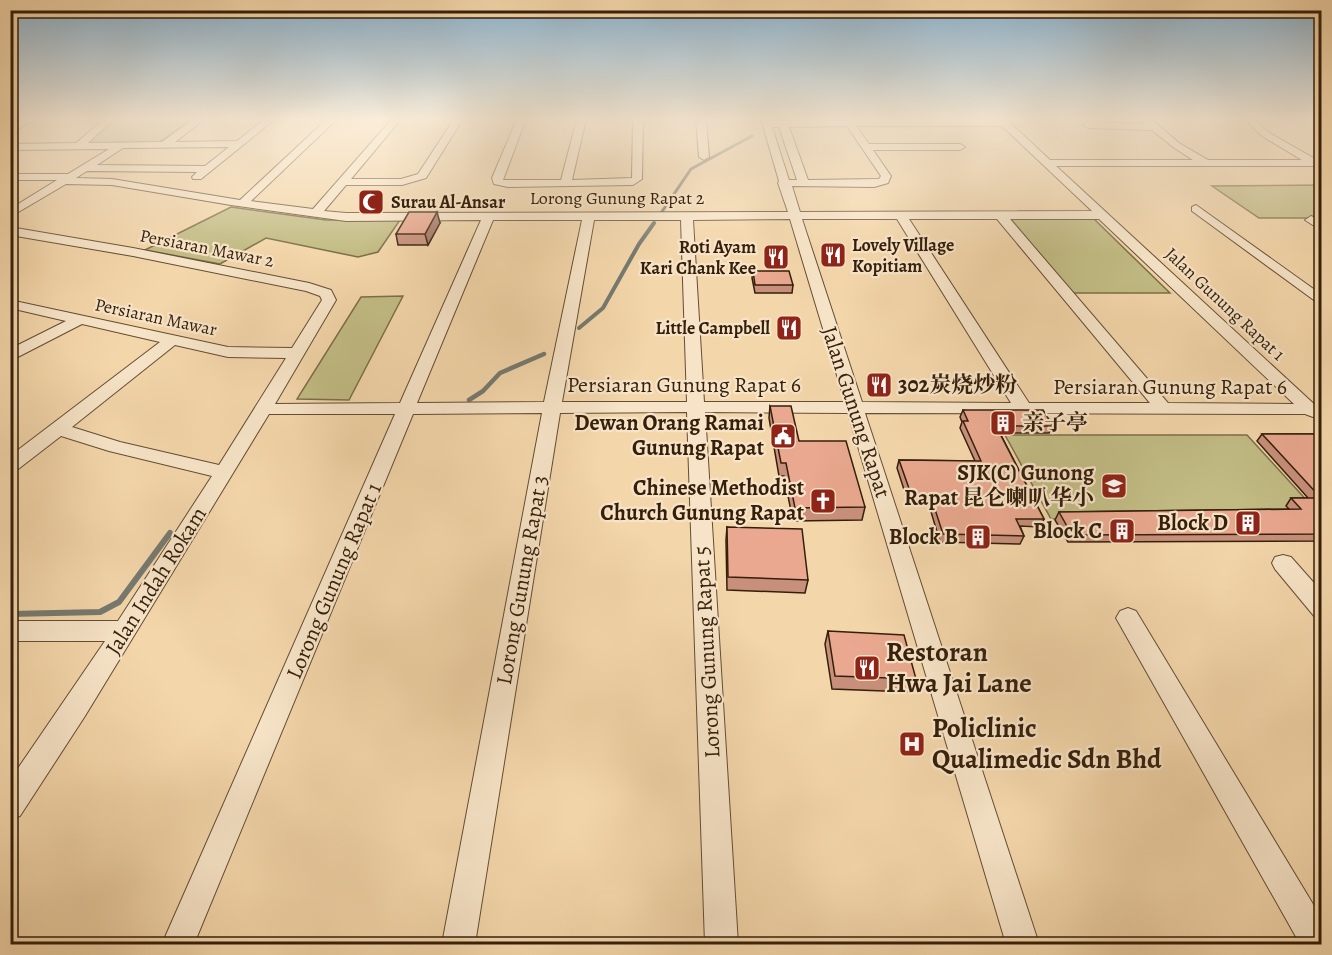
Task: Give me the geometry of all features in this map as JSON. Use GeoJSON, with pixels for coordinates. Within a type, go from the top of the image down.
{"type":"FeatureCollection","features":[{"type":"Feature","properties":{"kind":"street"},"geometry":{"type":"LineString","coordinates":[[12,212],[91,164]]}},
{"type":"Feature","properties":{"kind":"street"},"geometry":{"type":"LineString","coordinates":[[178,194],[214,164]]}},
{"type":"Feature","properties":{"kind":"street"},"geometry":{"type":"LineString","coordinates":[[244,202],[285,164]]}},
{"type":"Feature","properties":{"kind":"street"},"geometry":{"type":"LineString","coordinates":[[315,214],[359,164]]}},
{"type":"Feature","properties":{"kind":"street"},"geometry":{"type":"LineString","coordinates":[[343,182],[402,182],[422,176],[430,164]]}},
{"type":"Feature","properties":{"kind":"street"},"geometry":{"type":"LineString","coordinates":[[502,164],[496,178],[498,182],[566,183],[624,183],[637,179],[637,164]]}},
{"type":"Feature","properties":{"kind":"street"},"geometry":{"type":"LineString","coordinates":[[566,183],[571,164]]}},
{"type":"Feature","properties":{"kind":"street","name":"Jalan Gunung Rapat"},"geometry":{"type":"LineString","coordinates":[[787,164],[794,183],[793,216],[1022,945]]}},
{"type":"Feature","properties":{"kind":"street"},"geometry":{"type":"LineString","coordinates":[[794,183],[884,181],[886,177],[877,164]]}},
{"type":"Feature","properties":{"kind":"street","name":"Jalan Gunung Rapat 1"},"geometry":{"type":"LineString","coordinates":[[1050,164],[1317,413]]}},
{"type":"Feature","properties":{"kind":"street"},"geometry":{"type":"LineString","coordinates":[[1294,164],[1319,164]]}},
{"type":"Feature","properties":{"kind":"street"},"geometry":{"type":"LineString","coordinates":[[84,168],[207,169]]}},
{"type":"Feature","properties":{"kind":"street","name":"Lorong Gunung Rapat 2"},"geometry":{"type":"LineString","coordinates":[[10,177],[112,182],[178,194],[345,217],[1103,215]]}},
{"type":"Feature","properties":{"kind":"street"},"geometry":{"type":"LineString","coordinates":[[1196,209],[1322,302]]}},
{"type":"Feature","properties":{"kind":"street","name":"Lorong Gunung Rapat 3"},"geometry":{"type":"LineString","coordinates":[[458,945],[552,408],[590,216]]}},
{"type":"Feature","properties":{"kind":"street","name":"Lorong Gunung Rapat 5"},"geometry":{"type":"LineString","coordinates":[[687,216],[721,945]]}},
{"type":"Feature","properties":{"kind":"street"},"geometry":{"type":"LineString","coordinates":[[902,216],[1024,409]]}},
{"type":"Feature","properties":{"kind":"street"},"geometry":{"type":"LineString","coordinates":[[1001,216],[1164,408]]}},
{"type":"Feature","properties":{"kind":"street","name":"Lorong Gunung Rapat 1"},"geometry":{"type":"LineString","coordinates":[[178,945],[489,217]]}},
{"type":"Feature","properties":{"kind":"street","name":"Persiaran Mawar 2"},"geometry":{"type":"LineString","coordinates":[[10,231],[133,252],[309,287],[326,293],[329,300],[296,353]]}},
{"type":"Feature","properties":{"kind":"street","name":"Persiaran Mawar"},"geometry":{"type":"LineString","coordinates":[[10,304],[228,352],[296,353]]}},
{"type":"Feature","properties":{"kind":"street"},"geometry":{"type":"LineString","coordinates":[[10,356],[79,320]]}},
{"type":"Feature","properties":{"kind":"street"},"geometry":{"type":"LineString","coordinates":[[10,466],[172,340]]}},
{"type":"Feature","properties":{"kind":"street","name":"Jalan Indah Rokam"},"geometry":{"type":"LineString","coordinates":[[10,806],[125,631],[296,353]]}},
{"type":"Feature","properties":{"kind":"street","name":"Persiaran Gunung Rapat 6"},"geometry":{"type":"LineString","coordinates":[[262,410],[696,407],[1164,408],[1317,413]]}},
{"type":"Feature","properties":{"kind":"street"},"geometry":{"type":"LineString","coordinates":[[56,429],[116,447],[224,473]]}},
{"type":"Feature","properties":{"kind":"street"},"geometry":{"type":"LineString","coordinates":[[1283,563],[1322,609]]}},
{"type":"Feature","properties":{"kind":"street"},"geometry":{"type":"LineString","coordinates":[[1128,618],[1318,945]]}},
{"type":"Feature","properties":{"kind":"street"},"geometry":{"type":"LineString","coordinates":[[10,632],[125,631]]}},
{"type":"Feature","properties":{"kind":"shaded area"},"geometry":{"type":"Polygon","coordinates":[[[1321,185],[1321,218],[1259,218],[1212,186],[1321,185]]]}},
{"type":"Feature","properties":{"kind":"shaded area"},"geometry":{"type":"Polygon","coordinates":[[[231,207],[326,220],[400,220],[378,252],[358,257],[266,238],[220,264],[145,250],[231,207]]]}},
{"type":"Feature","properties":{"kind":"shaded area"},"geometry":{"type":"Polygon","coordinates":[[[1010,218],[1093,218],[1170,293],[1072,293],[1010,218]]]}},
{"type":"Feature","properties":{"kind":"shaded area"},"geometry":{"type":"Polygon","coordinates":[[[403,296],[349,400],[297,399],[361,297],[403,296]]]}},
{"type":"Feature","properties":{"kind":"shaded area"},"geometry":{"type":"Polygon","coordinates":[[[1005,435],[1247,435],[1321,516],[1051,519],[1005,435]]]}},
{"type":"Feature","properties":{"kind":"building"},"geometry":{"type":"Polygon","coordinates":[[[409,212],[437,212],[425,234],[396,234],[409,212]]]}},
{"type":"Feature","properties":{"kind":"building"},"geometry":{"type":"Polygon","coordinates":[[[753,271],[789,271],[793,285],[755,285],[753,271]]]}},
{"type":"Feature","properties":{"kind":"building"},"geometry":{"type":"Polygon","coordinates":[[[770,406],[791,406],[799,441],[846,441],[865,507],[795,508],[786,463],[781,463],[770,406]]]}},
{"type":"Feature","properties":{"kind":"building"},"geometry":{"type":"Polygon","coordinates":[[[963,410],[1043,410],[1053,426],[996,426],[1044,519],[1016,519],[1024,536],[943,534],[931,497],[912,497],[899,460],[981,461],[963,421],[968,421],[963,410]]]}},
{"type":"Feature","properties":{"kind":"building"},"geometry":{"type":"Polygon","coordinates":[[[1262,434],[1322,434],[1322,534],[1072,535],[1059,512],[1301,509],[1291,498],[1321,498],[1262,434]]]}},
{"type":"Feature","properties":{"kind":"building"},"geometry":{"type":"Polygon","coordinates":[[[727,527],[802,529],[808,580],[728,577],[727,527]]]}},
{"type":"Feature","properties":{"kind":"building","name":"Restoran Hwa Jai Lane"},"geometry":{"type":"Polygon","coordinates":[[[828,631],[904,635],[916,679],[835,676],[828,631]]]}},
{"type":"Feature","properties":{"kind":"waterway"},"geometry":{"type":"LineString","coordinates":[[661,213],[691,169],[701,164]]}},
{"type":"Feature","properties":{"kind":"waterway"},"geometry":{"type":"LineString","coordinates":[[579,328],[603,308],[639,244],[654,223]]}},
{"type":"Feature","properties":{"kind":"waterway"},"geometry":{"type":"LineString","coordinates":[[469,400],[483,391],[500,373],[544,354]]}},
{"type":"Feature","properties":{"kind":"waterway"},"geometry":{"type":"LineString","coordinates":[[10,614],[100,612],[119,602],[170,533]]}},
{"type":"Feature","properties":{"kind":"place","name":"Surau Al-Ansar"},"geometry":{"type":"Point","coordinates":[371,202]}},
{"type":"Feature","properties":{"kind":"place","name":"Lovely Village Kopitiam"},"geometry":{"type":"Point","coordinates":[833,255]}},
{"type":"Feature","properties":{"kind":"place","name":"Roti Ayam Kari Chank Kee"},"geometry":{"type":"Point","coordinates":[776,257]}},
{"type":"Feature","properties":{"kind":"place","name":"Little Campbell"},"geometry":{"type":"Point","coordinates":[789,328]}},
{"type":"Feature","properties":{"kind":"place","name":"302炭烧炒粉"},"geometry":{"type":"Point","coordinates":[879,385]}},
{"type":"Feature","properties":{"kind":"place","name":"亲子亭"},"geometry":{"type":"Point","coordinates":[1003,423]}},
{"type":"Feature","properties":{"kind":"place","name":"Dewan Orang Ramai Gunung Rapat"},"geometry":{"type":"Point","coordinates":[783,436]}},
{"type":"Feature","properties":{"kind":"place","name":"SJK(C) Gunong Rapat 昆仑喇叭华小"},"geometry":{"type":"Point","coordinates":[1114,486]}},
{"type":"Feature","properties":{"kind":"place","name":"Chinese Methodist Church Gunung Rapat"},"geometry":{"type":"Point","coordinates":[823,501]}},
{"type":"Feature","properties":{"kind":"place","name":"Block D"},"geometry":{"type":"Point","coordinates":[1248,523]}},
{"type":"Feature","properties":{"kind":"place","name":"Block C"},"geometry":{"type":"Point","coordinates":[1122,531]}},
{"type":"Feature","properties":{"kind":"place","name":"Block B"},"geometry":{"type":"Point","coordinates":[978,537]}},
{"type":"Feature","properties":{"kind":"place","name":"Restoran Hwa Jai Lane"},"geometry":{"type":"Point","coordinates":[867,668]}},
{"type":"Feature","properties":{"kind":"place","name":"Policlinic Qualimedic Sdn Bhd"},"geometry":{"type":"Point","coordinates":[912,744]}}]}
